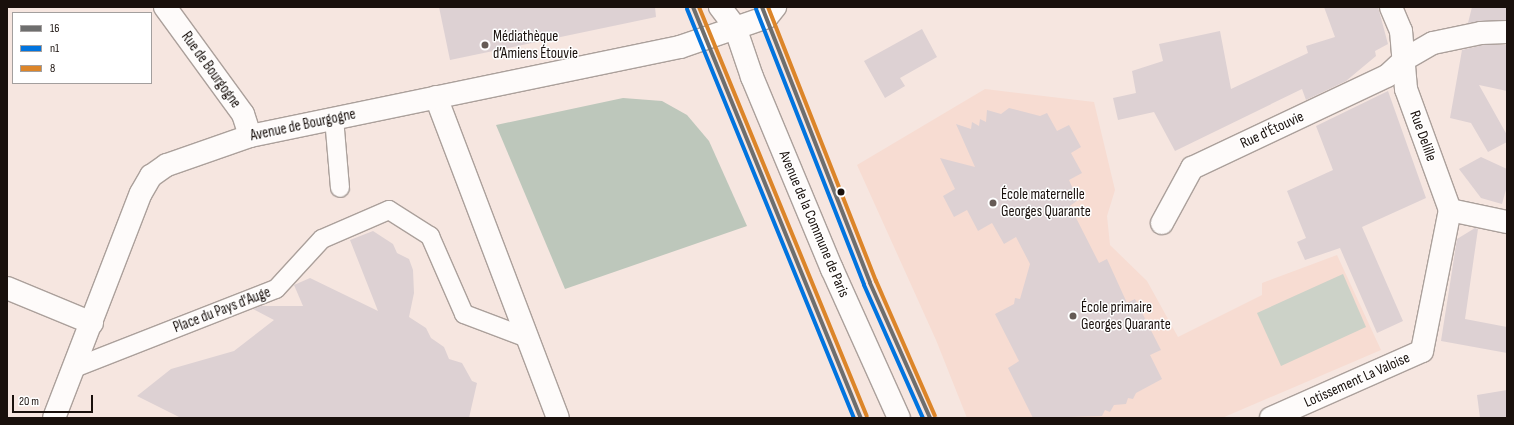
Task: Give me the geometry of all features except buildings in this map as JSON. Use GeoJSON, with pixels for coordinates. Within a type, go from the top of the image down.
{"type":"FeatureCollection","features":[{"type":"Feature","properties":{"kind":"street","name":"Rue de Bourgogne"},"geometry":{"type":"LineString","coordinates":[[165,7],[243,114],[250,136]]}},
{"type":"Feature","properties":{"kind":"street","name":"Avenue de la Commune de Paris"},"geometry":{"type":"LineString","coordinates":[[720,7],[737,17],[752,76],[832,269],[899,418]]}},
{"type":"Feature","properties":{"kind":"street","name":"Avenue de Bourgogne"},"geometry":{"type":"LineString","coordinates":[[54,418],[151,176],[187,156],[250,136],[667,50],[704,38],[737,17],[767,17],[775,7]]}},
{"type":"Feature","properties":{"kind":"street","name":"Rue Delille"},"geometry":{"type":"LineString","coordinates":[[1391,7],[1401,31],[1405,59],[1406,89],[1450,210]]}},
{"type":"Feature","properties":{"kind":"street","name":"Rue d'Étouvie"},"geometry":{"type":"LineString","coordinates":[[1162,223],[1192,168],[1386,76],[1405,59],[1433,43],[1481,32],[1507,32]]}},
{"type":"Feature","properties":{"kind":"street"},"geometry":{"type":"LineString","coordinates":[[436,97],[525,337],[558,418]]}},
{"type":"Feature","properties":{"kind":"street"},"geometry":{"type":"LineString","coordinates":[[334,118],[340,188]]}},
{"type":"Feature","properties":{"kind":"street","name":"Place du Pays d'Auge"},"geometry":{"type":"LineString","coordinates":[[74,368],[276,289],[322,239],[389,210],[430,236],[464,314],[525,337]]}},
{"type":"Feature","properties":{"kind":"street"},"geometry":{"type":"LineString","coordinates":[[1450,210],[1507,222]]}},
{"type":"Feature","properties":{"kind":"street","name":"Lotissement La Valoise"},"geometry":{"type":"LineString","coordinates":[[1271,418],[1422,351],[1450,210]]}},
{"type":"Feature","properties":{"kind":"street"},"geometry":{"type":"LineString","coordinates":[[7,288],[92,323]]}},
{"type":"Feature","properties":{"kind":"shaded area"},"geometry":{"type":"Polygon","coordinates":[[[985,89],[1094,102],[1115,190],[1107,216],[1110,245],[1147,281],[1178,337],[1262,295],[1262,283],[1337,255],[1381,350],[1222,418],[967,418],[936,340],[857,165],[985,89]]]}},
{"type":"Feature","properties":{"kind":"shaded area"},"geometry":{"type":"Polygon","coordinates":[[[623,98],[662,101],[687,115],[709,141],[747,226],[565,289],[496,125],[623,98]]]}},
{"type":"Feature","properties":{"kind":"shaded area"},"geometry":{"type":"Polygon","coordinates":[[[1343,274],[1366,327],[1281,366],[1257,313],[1343,274]]]}},
{"type":"Feature","properties":{"kind":"transit line","name":"16"},"geometry":{"type":"LineString","coordinates":[[693,7],[861,418]]}},
{"type":"Feature","properties":{"kind":"transit line","name":"8"},"geometry":{"type":"LineString","coordinates":[[699,7],[867,416]]}},
{"type":"Feature","properties":{"kind":"transit line","name":"16"},"geometry":{"type":"LineString","coordinates":[[762,7],[870,283],[930,418]]}},
{"type":"Feature","properties":{"kind":"transit line","name":"8"},"geometry":{"type":"LineString","coordinates":[[768,7],[876,281],[935,416]]}},
{"type":"Feature","properties":{"kind":"transit line","name":"n1"},"geometry":{"type":"LineString","coordinates":[[687,9],[854,418]]}},
{"type":"Feature","properties":{"kind":"transit line","name":"n1"},"geometry":{"type":"LineString","coordinates":[[756,9],[864,285],[923,418]]}},
{"type":"Feature","properties":{"kind":"place","name":"Médiathèque d’Amiens Étouvie"},"geometry":{"type":"Point","coordinates":[485,45]}},
{"type":"Feature","properties":{"kind":"place","name":"École maternelle Georges Quarante"},"geometry":{"type":"Point","coordinates":[993,203]}},
{"type":"Feature","properties":{"kind":"place","name":"École primaire Georges Quarante"},"geometry":{"type":"Point","coordinates":[1073,316]}}]}
